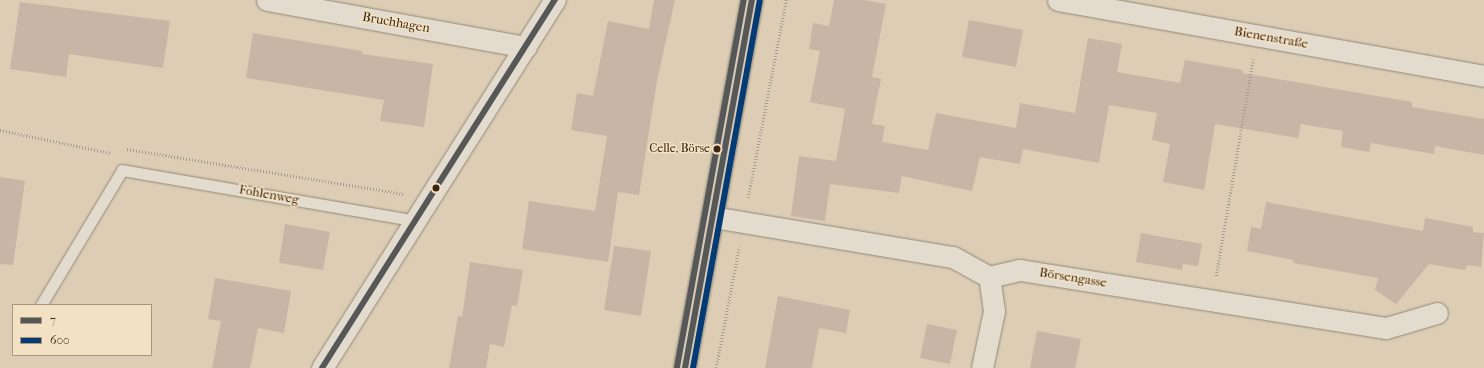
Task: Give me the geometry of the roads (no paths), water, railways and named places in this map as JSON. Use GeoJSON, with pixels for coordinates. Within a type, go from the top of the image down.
{"type":"FeatureCollection","features":[{"type":"Feature","properties":{"kind":"main road"},"geometry":{"type":"LineString","coordinates":[[685,368],[752,0]]}},
{"type":"Feature","properties":{"kind":"street","name":"Bruchhagen"},"geometry":{"type":"LineString","coordinates":[[267,0],[526,46]]}},
{"type":"Feature","properties":{"kind":"street"},"geometry":{"type":"LineString","coordinates":[[322,368],[555,0]]}},
{"type":"Feature","properties":{"kind":"street","name":"Bienenstraße"},"geometry":{"type":"LineString","coordinates":[[1058,0],[1484,76]]}},
{"type":"Feature","properties":{"kind":"street"},"geometry":{"type":"LineString","coordinates":[[713,217],[953,257],[989,277],[994,311],[982,368]]}},
{"type":"Feature","properties":{"kind":"street","name":"Börsengasse"},"geometry":{"type":"LineString","coordinates":[[989,277],[1020,270],[1386,328],[1437,313]]}},
{"type":"Feature","properties":{"kind":"lane","name":"Fohlenweg"},"geometry":{"type":"LineString","coordinates":[[42,304],[122,170],[416,221]]}},
{"type":"Feature","properties":{"kind":"place","name":"Celle, Börse"},"geometry":{"type":"Point","coordinates":[717,149]}}]}
